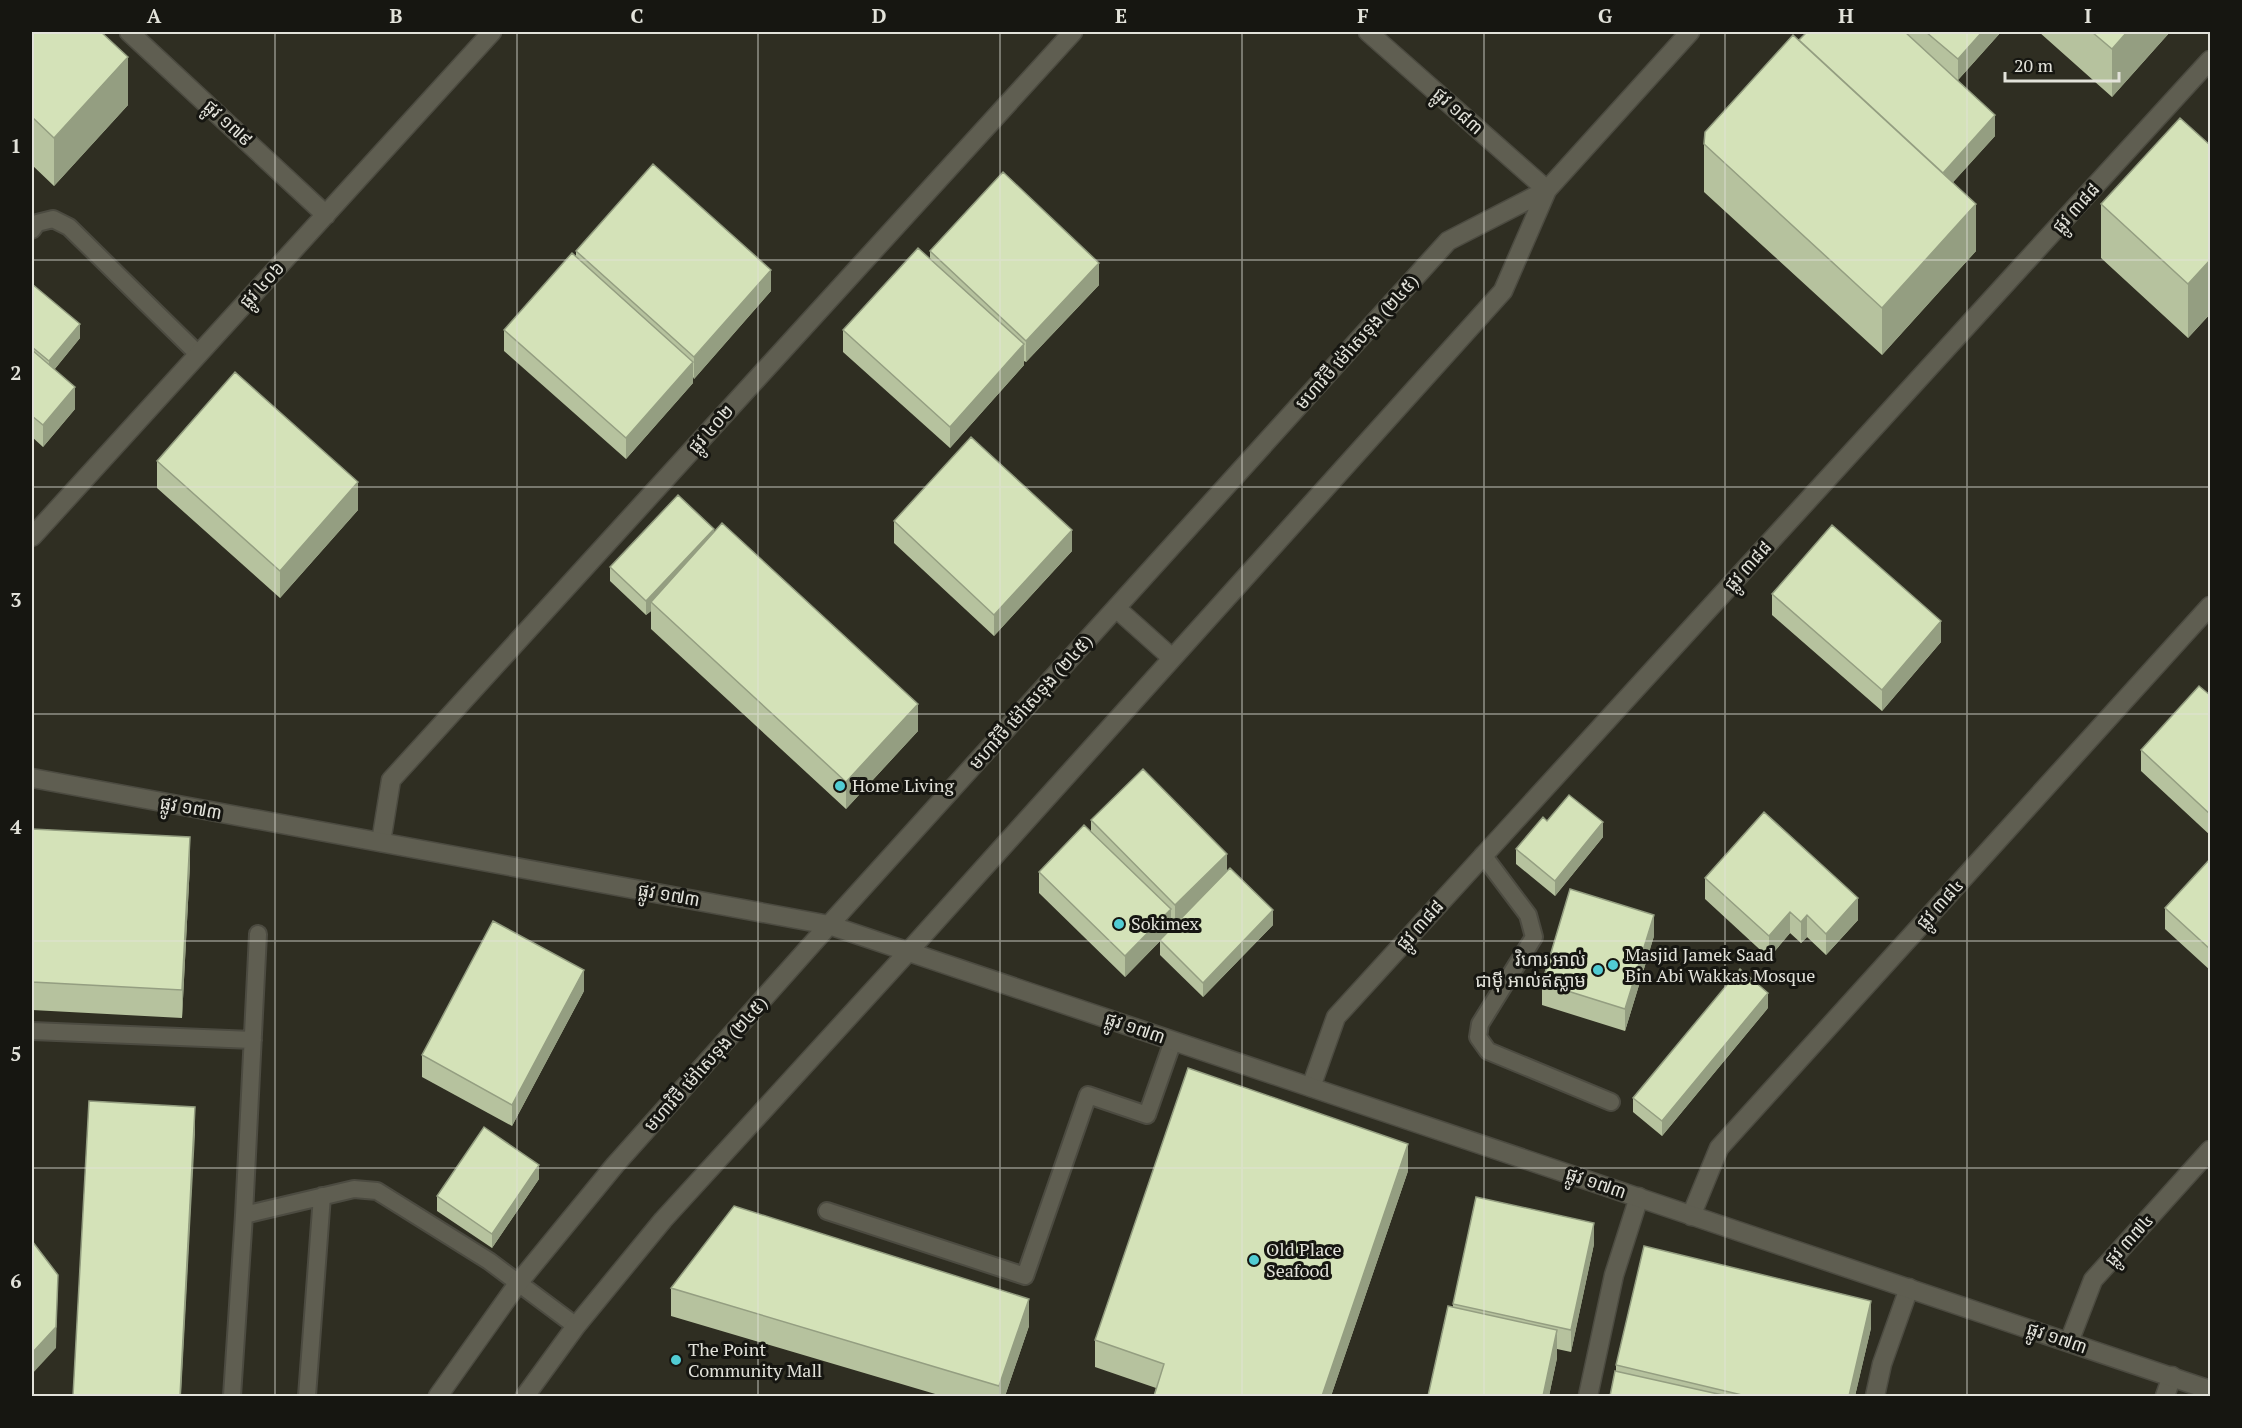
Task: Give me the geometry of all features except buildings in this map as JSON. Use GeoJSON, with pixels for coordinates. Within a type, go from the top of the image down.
{"type":"FeatureCollection","features":[{"type":"Feature","properties":{"kind":"street","name":"ផ្លូវ ១៧៩"},"geometry":{"type":"LineString","coordinates":[[129,32],[326,215]]}},
{"type":"Feature","properties":{"kind":"street","name":"ផ្លូវ ៤០៦"},"geometry":{"type":"LineString","coordinates":[[32,537],[492,32]]}},
{"type":"Feature","properties":{"kind":"street","name":"ផ្លូវ ៤០២"},"geometry":{"type":"LineString","coordinates":[[381,842],[391,780],[1073,32]]}},
{"type":"Feature","properties":{"kind":"street","name":"ផ្លូវ ១៨៣"},"geometry":{"type":"LineString","coordinates":[[1368,32],[1547,190]]}},
{"type":"Feature","properties":{"kind":"street","name":"មហាវិថី ម៉ៅសេទុង (២៤៥)"},"geometry":{"type":"LineString","coordinates":[[525,1396],[576,1326],[663,1221],[1503,291],[1547,190],[1690,32]]}},
{"type":"Feature","properties":{"kind":"street","name":"ផ្លូវ ៣៨៨"},"geometry":{"type":"LineString","coordinates":[[1311,1087],[1336,1017],[2211,60]]}},
{"type":"Feature","properties":{"kind":"street","name":"មហាវិថី ម៉ៅសេទុង (២៤៥)"},"geometry":{"type":"LineString","coordinates":[[438,1396],[519,1282],[615,1165],[1448,241],[1547,190]]}},
{"type":"Feature","properties":{"kind":"street","name":"ផ្លូវ ៣៨៤"},"geometry":{"type":"LineString","coordinates":[[1691,1215],[1719,1148],[2211,606]]}},
{"type":"Feature","properties":{"kind":"street"},"geometry":{"type":"LineString","coordinates":[[1116,608],[1172,658]]}},
{"type":"Feature","properties":{"kind":"street","name":"ផ្លូវ ១៧៣"},"geometry":{"type":"LineString","coordinates":[[32,778],[829,925],[2211,1389]]}},
{"type":"Feature","properties":{"kind":"street","name":"ផ្លូវ ៣៧៤"},"geometry":{"type":"LineString","coordinates":[[2068,1342],[2093,1280],[2211,1150]]}},
{"type":"Feature","properties":{"kind":"street"},"geometry":{"type":"LineString","coordinates":[[1588,1396],[1614,1275],[1639,1197]]}},
{"type":"Feature","properties":{"kind":"street"},"geometry":{"type":"LineString","coordinates":[[1875,1396],[1882,1364],[1909,1288]]}},
{"type":"Feature","properties":{"kind":"street"},"geometry":{"type":"LineString","coordinates":[[2165,1396],[2172,1376]]}},
{"type":"Feature","properties":{"kind":"lane"},"geometry":{"type":"LineString","coordinates":[[32,230],[37,223],[53,219],[69,227],[198,354]]}},
{"type":"Feature","properties":{"kind":"lane"},"geometry":{"type":"LineString","coordinates":[[1483,855],[1528,915],[1534,937],[1480,1024],[1478,1036],[1488,1051],[1611,1102]]}},
{"type":"Feature","properties":{"kind":"lane"},"geometry":{"type":"LineString","coordinates":[[232,1396],[244,1215],[258,934]]}},
{"type":"Feature","properties":{"kind":"lane"},"geometry":{"type":"LineString","coordinates":[[32,1031],[253,1040]]}},
{"type":"Feature","properties":{"kind":"lane"},"geometry":{"type":"LineString","coordinates":[[827,1211],[1025,1276],[1088,1095],[1147,1115],[1173,1041]]}},
{"type":"Feature","properties":{"kind":"lane"},"geometry":{"type":"LineString","coordinates":[[244,1215],[354,1190],[377,1191],[519,1282],[576,1326]]}},
{"type":"Feature","properties":{"kind":"lane"},"geometry":{"type":"LineString","coordinates":[[308,1396],[322,1196]]}},
{"type":"Feature","properties":{"kind":"place","name":"Home Living"},"geometry":{"type":"Point","coordinates":[840,786]}},
{"type":"Feature","properties":{"kind":"place","name":"Sokimex"},"geometry":{"type":"Point","coordinates":[1119,924]}},
{"type":"Feature","properties":{"kind":"place","name":"Masjid Jamek Saad Bin Abi Wakkas Mosque"},"geometry":{"type":"Point","coordinates":[1613,965]}},
{"type":"Feature","properties":{"kind":"place","name":"វិហារ អាល់ ជាម៉ី អាល់ឥស្លាម"},"geometry":{"type":"Point","coordinates":[1598,970]}},
{"type":"Feature","properties":{"kind":"place","name":"Old Place Seafood"},"geometry":{"type":"Point","coordinates":[1254,1260]}},
{"type":"Feature","properties":{"kind":"place","name":"The Point Community Mall"},"geometry":{"type":"Point","coordinates":[676,1360]}}]}
